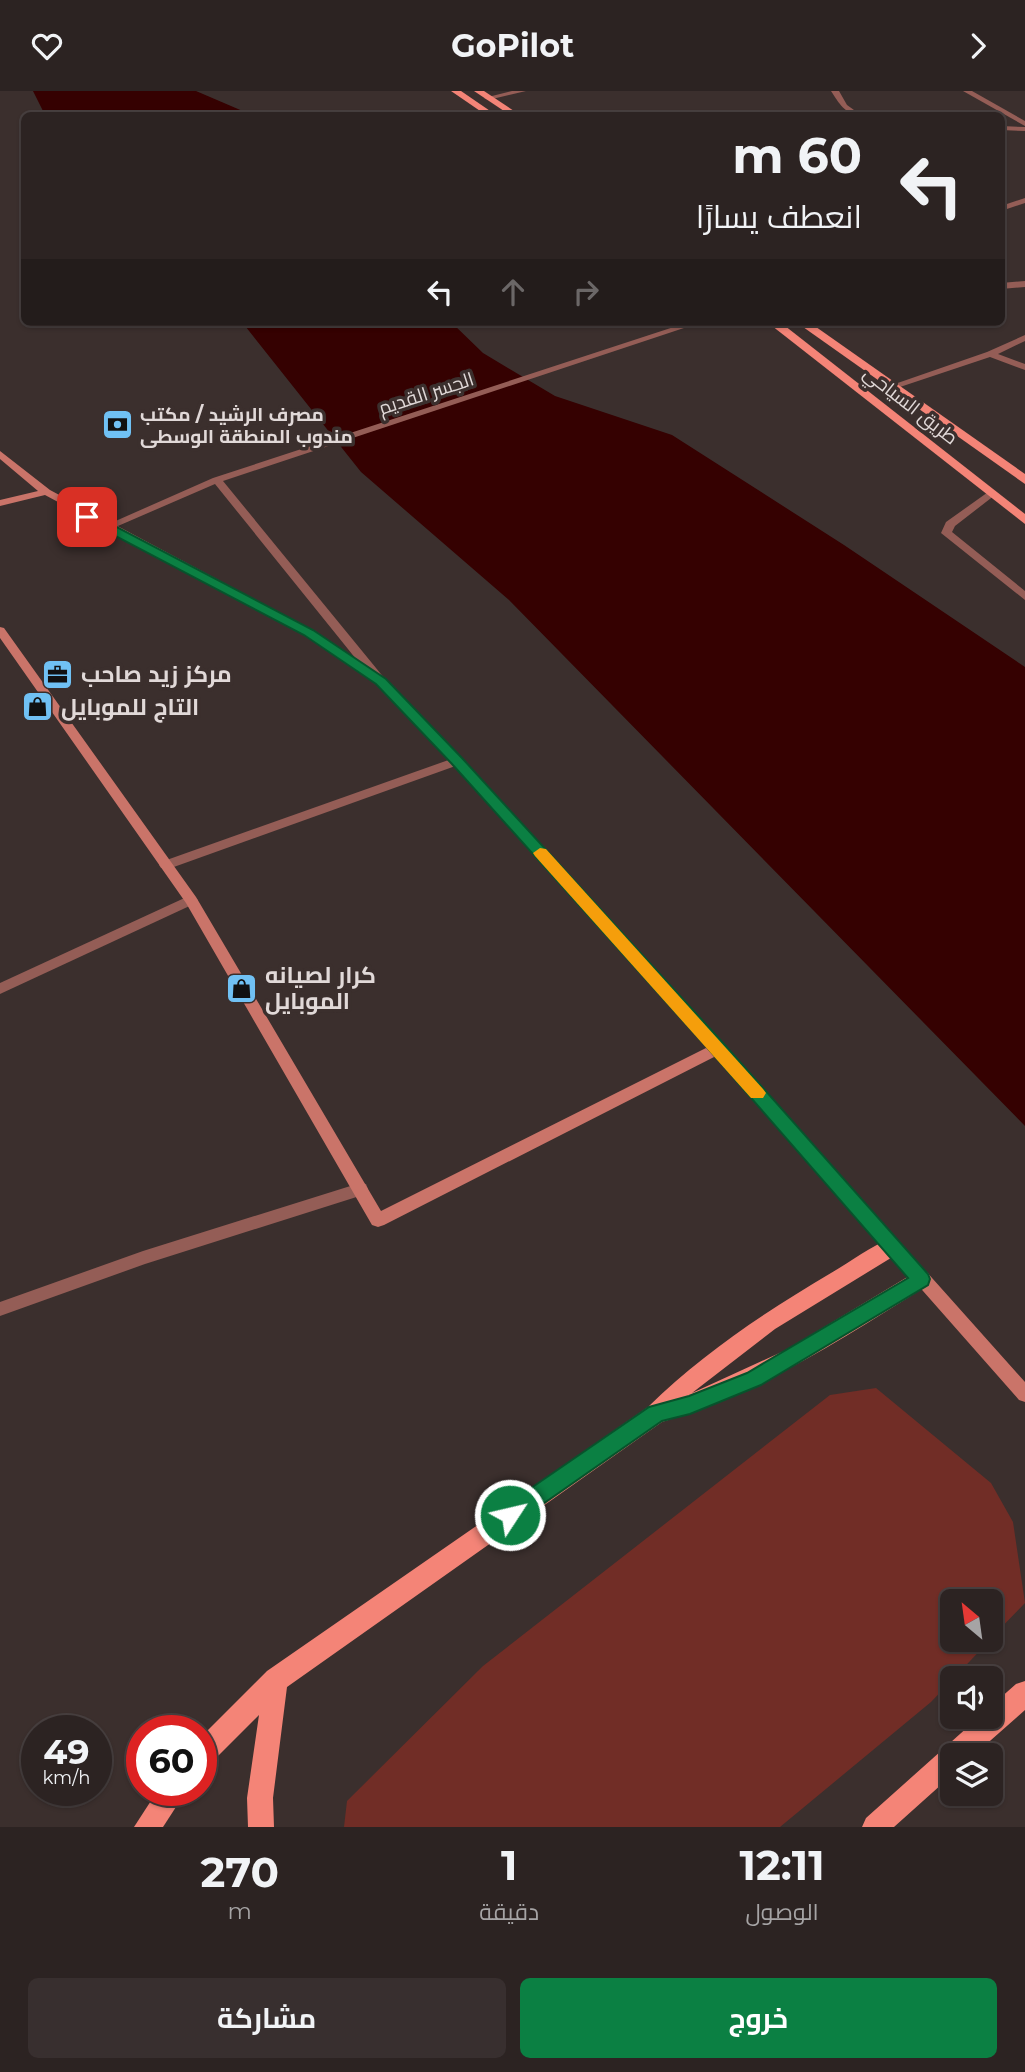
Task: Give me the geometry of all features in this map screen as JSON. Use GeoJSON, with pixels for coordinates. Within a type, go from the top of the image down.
{"type":"FeatureCollection","features":[{"type":"Feature","properties":{"kind":"main road"},"geometry":{"type":"LineString","coordinates":[[456,92],[476,91],[510,112]]}},
{"type":"Feature","properties":{"kind":"main road"},"geometry":{"type":"LineString","coordinates":[[456,92],[486,112]]}},
{"type":"Feature","properties":{"kind":"main road"},"geometry":{"type":"LineString","coordinates":[[474,104],[490,99]]}},
{"type":"Feature","properties":{"kind":"main road","name":"طريق السياحي"},"geometry":{"type":"LineString","coordinates":[[778,326],[1025,520]]}},
{"type":"Feature","properties":{"kind":"main road","name":"طريق السياحي"},"geometry":{"type":"LineString","coordinates":[[808,326],[1025,480]]}},
{"type":"Feature","properties":{"kind":"main road"},"geometry":{"type":"LineString","coordinates":[[217,1739],[276,1680],[656,1414],[685,1383],[717,1356],[892,1247]]}},
{"type":"Feature","properties":{"kind":"main road"},"geometry":{"type":"LineString","coordinates":[[656,1414],[690,1405],[754,1379],[921,1279]]}},
{"type":"Feature","properties":{"kind":"main road"},"geometry":{"type":"LineString","coordinates":[[261,1827],[260,1798],[276,1680]]}},
{"type":"Feature","properties":{"kind":"main road"},"geometry":{"type":"LineString","coordinates":[[968,1743],[1025,1693]]}},
{"type":"Feature","properties":{"kind":"main road"},"geometry":{"type":"LineString","coordinates":[[875,1827],[940,1768]]}},
{"type":"Feature","properties":{"kind":"main road"},"geometry":{"type":"LineString","coordinates":[[147,1827],[162,1806]]}},
{"type":"Feature","properties":{"kind":"street"},"geometry":{"type":"LineString","coordinates":[[490,99],[522,91]]}},
{"type":"Feature","properties":{"kind":"street"},"geometry":{"type":"LineString","coordinates":[[835,91],[844,106],[853,112]]}},
{"type":"Feature","properties":{"kind":"street"},"geometry":{"type":"LineString","coordinates":[[967,91],[1004,112]]}},
{"type":"Feature","properties":{"kind":"street"},"geometry":{"type":"LineString","coordinates":[[1005,113],[1025,124]]}},
{"type":"Feature","properties":{"kind":"street"},"geometry":{"type":"LineString","coordinates":[[1005,128],[1025,129]]}},
{"type":"Feature","properties":{"kind":"street"},"geometry":{"type":"LineString","coordinates":[[1005,208],[1025,200]]}},
{"type":"Feature","properties":{"kind":"street"},"geometry":{"type":"LineString","coordinates":[[1005,286],[1025,284]]}},
{"type":"Feature","properties":{"kind":"street","name":"الجسر القديم"},"geometry":{"type":"LineString","coordinates":[[107,527],[217,480],[686,326]]}},
{"type":"Feature","properties":{"kind":"street"},"geometry":{"type":"LineString","coordinates":[[894,386],[990,354],[1025,338]]}},
{"type":"Feature","properties":{"kind":"street"},"geometry":{"type":"LineString","coordinates":[[990,354],[1025,367]]}},
{"type":"Feature","properties":{"kind":"street"},"geometry":{"type":"LineString","coordinates":[[0,454],[46,492],[107,527],[308,632],[381,682]]}},
{"type":"Feature","properties":{"kind":"street"},"geometry":{"type":"LineString","coordinates":[[217,480],[381,682],[457,761],[718,1048],[1025,1394]]}},
{"type":"Feature","properties":{"kind":"street"},"geometry":{"type":"LineString","coordinates":[[0,502],[46,492]]}},
{"type":"Feature","properties":{"kind":"street"},"geometry":{"type":"LineString","coordinates":[[991,493],[950,524],[946,533],[1025,597]]}},
{"type":"Feature","properties":{"kind":"street"},"geometry":{"type":"LineString","coordinates":[[0,630],[191,900],[378,1220],[718,1048]]}},
{"type":"Feature","properties":{"kind":"street"},"geometry":{"type":"LineString","coordinates":[[166,865],[457,761]]}},
{"type":"Feature","properties":{"kind":"street"},"geometry":{"type":"LineString","coordinates":[[0,989],[191,900]]}},
{"type":"Feature","properties":{"kind":"street"},"geometry":{"type":"LineString","coordinates":[[0,1309],[143,1258],[360,1189]]}},
{"type":"Feature","properties":{"kind":"shaded area"},"geometry":{"type":"Polygon","coordinates":[[[33,91],[196,91],[245,112],[44,112],[33,91]]]}},
{"type":"Feature","properties":{"kind":"shaded area"},"geometry":{"type":"Polygon","coordinates":[[[245,326],[455,326],[483,353],[555,396],[672,435],[844,545],[1025,667],[1025,1126],[509,600],[361,472],[245,326]]]}},
{"type":"Feature","properties":{"kind":"shaded area"},"geometry":{"type":"Polygon","coordinates":[[[876,1388],[991,1483],[1013,1522],[1025,1603],[1003,1626],[1003,1589],[940,1589],[940,1652],[979,1652],[965,1666],[940,1666],[940,1693],[931,1702],[780,1827],[344,1827],[347,1801],[483,1666],[830,1395],[876,1388]]]}},
{"type":"Feature","properties":{"kind":"slow traffic"},"geometry":{"type":"LineString","coordinates":[[540,853],[757,1093]]}},
{"type":"Feature","properties":{"kind":"place","name":"مصرف الرشيد / مكتب مندوب المنطقة الوسطى"},"geometry":{"type":"Point","coordinates":[117,425]}},
{"type":"Feature","properties":{"kind":"place","name":"مركز زيد صاحب"},"geometry":{"type":"Point","coordinates":[58,674]}},
{"type":"Feature","properties":{"kind":"place","name":"التاج للموبايل"},"geometry":{"type":"Point","coordinates":[38,707]}},
{"type":"Feature","properties":{"kind":"place","name":"كرار لصيانه الموبايل"},"geometry":{"type":"Point","coordinates":[242,988]}},
{"type":"Feature","properties":{"kind":"route"},"geometry":{"type":"LineString","coordinates":[[87,517],[308,632],[381,682],[457,761],[718,1048],[921,1279],[754,1379],[724,1393],[656,1414],[510,1515]]}}]}
